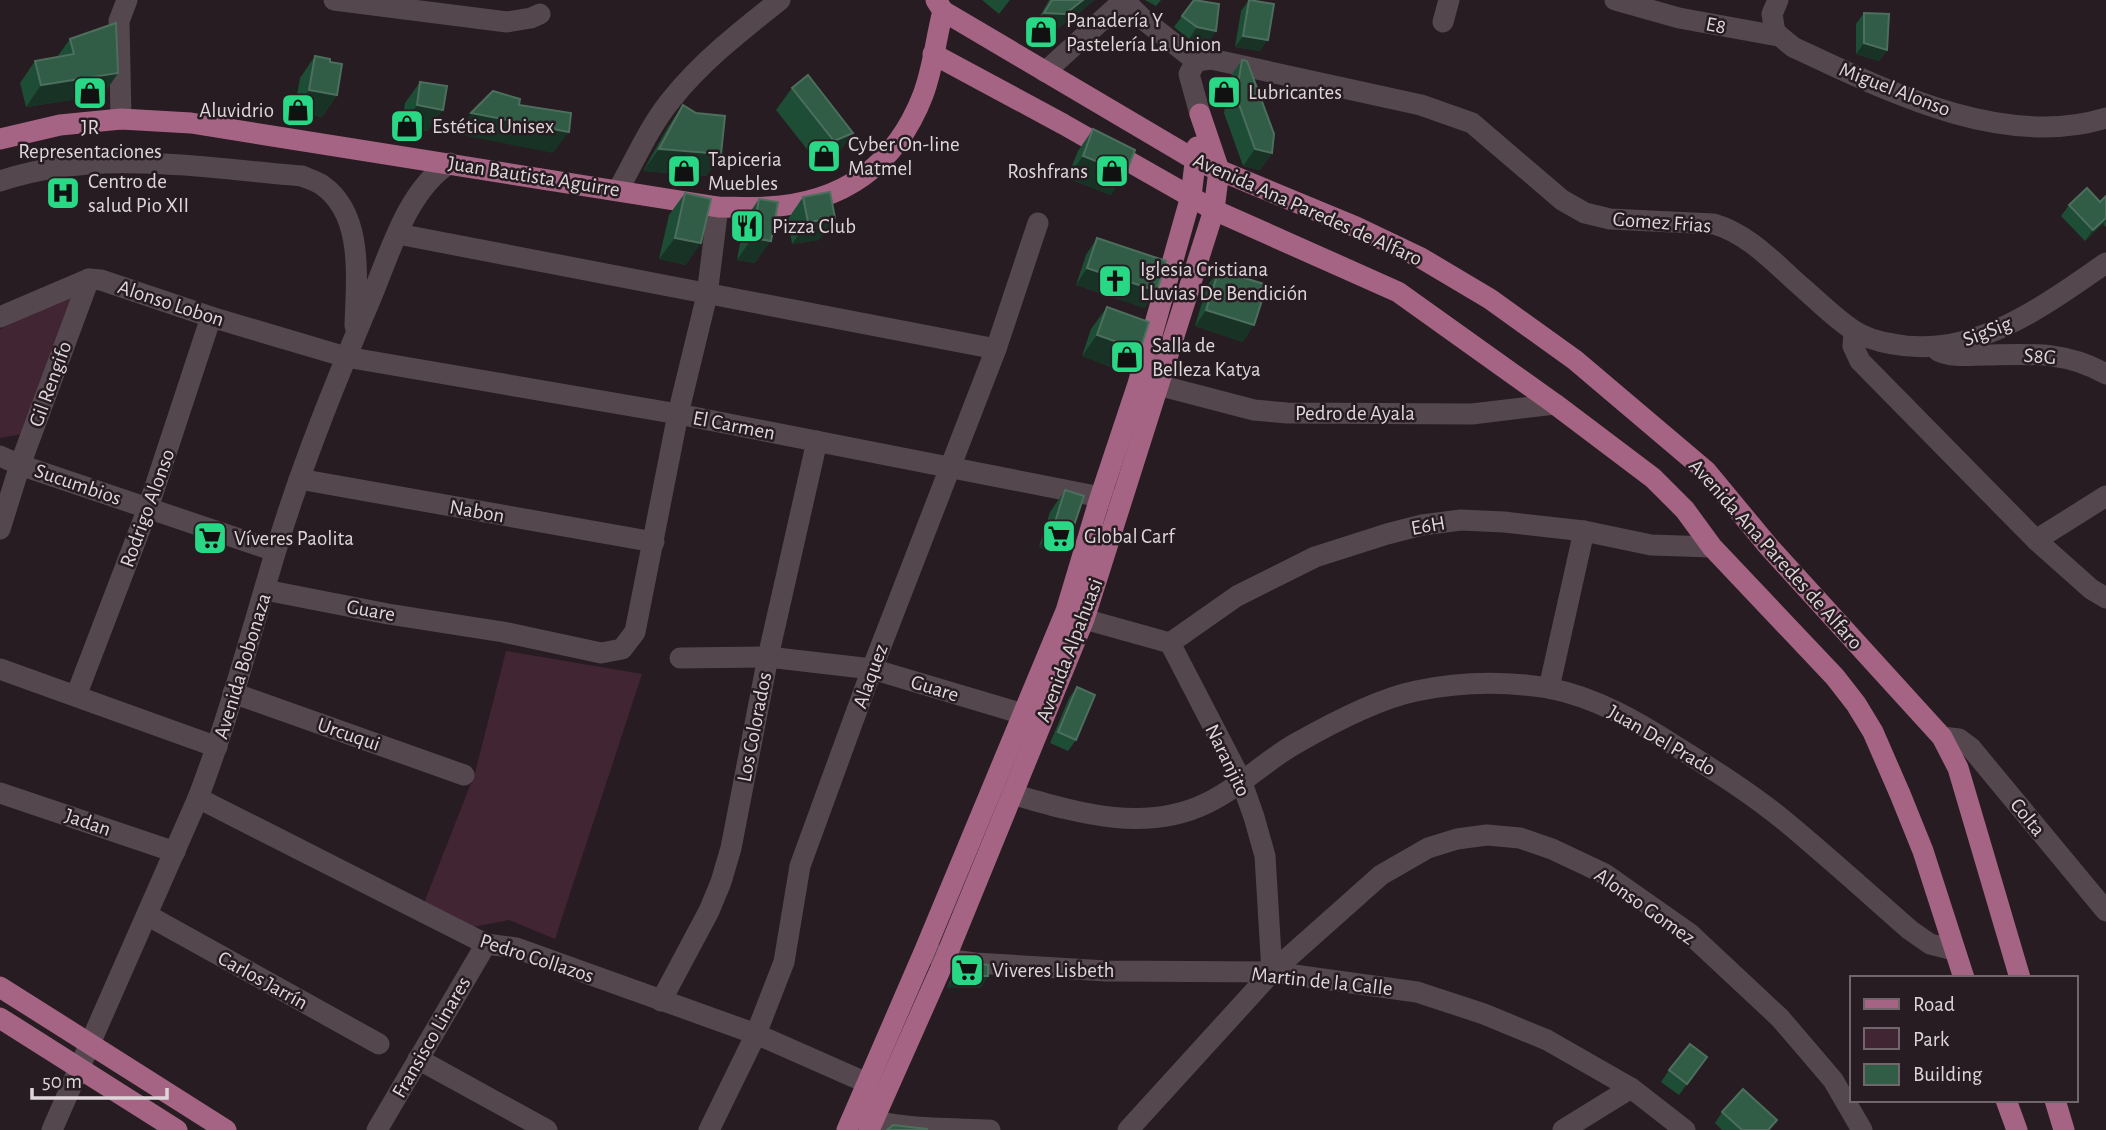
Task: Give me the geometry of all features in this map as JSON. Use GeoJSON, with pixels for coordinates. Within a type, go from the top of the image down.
{"type":"FeatureCollection","features":[{"type":"Feature","properties":{"kind":"main road","name":"Juan Bautista Aguirre"},"geometry":{"type":"LineString","coordinates":[[0,139],[60,125],[121,120],[191,123],[718,206],[768,207],[805,202],[838,190],[865,175],[884,160],[909,126],[924,92],[933,54],[939,5]]}},
{"type":"Feature","properties":{"kind":"main road","name":"Avenida Ana Paredes de Alfaro"},"geometry":{"type":"LineString","coordinates":[[939,5],[1045,72],[1197,161],[1356,227],[1421,258],[1490,299],[1575,360],[1706,471],[1769,547],[1942,737],[1958,768],[2019,976]]}},
{"type":"Feature","properties":{"kind":"main road","name":"Avenida Ana Paredes de Alfaro"},"geometry":{"type":"LineString","coordinates":[[933,54],[1214,210],[1398,292],[1653,478],[1685,510],[1712,547],[1835,677],[1856,704],[1873,732],[1923,851],[1963,976]]}},
{"type":"Feature","properties":{"kind":"main road","name":"Avenida Alpahuasi"},"geometry":{"type":"LineString","coordinates":[[860,1124],[868,1083],[1066,611],[1138,384],[1191,196],[1197,161],[1200,114]]}},
{"type":"Feature","properties":{"kind":"main road","name":"Avenida Alpahuasi"},"geometry":{"type":"LineString","coordinates":[[860,1124],[887,1092],[945,959],[1084,619],[1214,210],[1219,170],[1200,114]]}},
{"type":"Feature","properties":{"kind":"main road"},"geometry":{"type":"LineString","coordinates":[[0,988],[226,1130]]}},
{"type":"Feature","properties":{"kind":"main road"},"geometry":{"type":"LineString","coordinates":[[0,1018],[177,1130]]}},
{"type":"Feature","properties":{"kind":"main road"},"geometry":{"type":"LineString","coordinates":[[2007,1102],[2017,1130]]}},
{"type":"Feature","properties":{"kind":"main road"},"geometry":{"type":"LineString","coordinates":[[2056,1102],[2064,1130]]}},
{"type":"Feature","properties":{"kind":"street"},"geometry":{"type":"LineString","coordinates":[[121,120],[119,21],[127,0]]}},
{"type":"Feature","properties":{"kind":"street"},"geometry":{"type":"LineString","coordinates":[[334,0],[507,22],[540,14]]}},
{"type":"Feature","properties":{"kind":"street"},"geometry":{"type":"LineString","coordinates":[[618,190],[670,101],[714,55],[780,0]]}},
{"type":"Feature","properties":{"kind":"street"},"geometry":{"type":"LineString","coordinates":[[1045,72],[1124,0],[1144,20],[1196,61]]}},
{"type":"Feature","properties":{"kind":"street"},"geometry":{"type":"LineString","coordinates":[[1443,22],[1449,0]]}},
{"type":"Feature","properties":{"kind":"street","name":"E8"},"geometry":{"type":"LineString","coordinates":[[1615,0],[1679,18],[1777,34]]}},
{"type":"Feature","properties":{"kind":"street","name":"E8"},"geometry":{"type":"LineString","coordinates":[[1626,0],[1777,34]]}},
{"type":"Feature","properties":{"kind":"street"},"geometry":{"type":"LineString","coordinates":[[1777,34],[1772,13],[1778,0]]}},
{"type":"Feature","properties":{"kind":"street","name":"Miguel Alonso"},"geometry":{"type":"LineString","coordinates":[[1777,34],[1793,47],[1926,105],[1971,117],[2021,126],[2056,127],[2106,118]]}},
{"type":"Feature","properties":{"kind":"street","name":"Gomez Frias"},"geometry":{"type":"LineString","coordinates":[[1196,61],[1211,59],[1421,105],[1472,123],[1562,200],[1585,214],[1610,219],[1714,224],[1729,229],[1749,241],[1854,331]]}},
{"type":"Feature","properties":{"kind":"street","name":"Avenida Alpahuasi"},"geometry":{"type":"LineString","coordinates":[[1196,61],[1189,74],[1200,114]]}},
{"type":"Feature","properties":{"kind":"street"},"geometry":{"type":"LineString","coordinates":[[403,155],[410,168],[416,195]]}},
{"type":"Feature","properties":{"kind":"street"},"geometry":{"type":"LineString","coordinates":[[0,181],[62,165],[102,162],[302,176],[322,185],[336,197],[346,214],[356,264],[350,347]]}},
{"type":"Feature","properties":{"kind":"street","name":"Avenida Bobonaza"},"geometry":{"type":"LineString","coordinates":[[52,1130],[198,798],[217,747],[299,479],[350,347],[416,195],[436,171],[450,163]]}},
{"type":"Feature","properties":{"kind":"street"},"geometry":{"type":"LineString","coordinates":[[654,542],[678,414],[707,295],[718,206]]}},
{"type":"Feature","properties":{"kind":"street","name":"Alaquez"},"geometry":{"type":"LineString","coordinates":[[709,1130],[757,1034],[784,962],[800,866],[872,669],[996,349],[1038,223]]}},
{"type":"Feature","properties":{"kind":"street"},"geometry":{"type":"LineString","coordinates":[[398,234],[996,349]]}},
{"type":"Feature","properties":{"kind":"street","name":"SigSig"},"geometry":{"type":"LineString","coordinates":[[1854,331],[1878,341],[1903,346],[1953,344],[2033,313],[2106,263]]}},
{"type":"Feature","properties":{"kind":"street","name":"Alonso Lobon"},"geometry":{"type":"LineString","coordinates":[[0,317],[89,279],[101,280],[211,317],[350,347]]}},
{"type":"Feature","properties":{"kind":"street","name":"Gil Rengifo"},"geometry":{"type":"LineString","coordinates":[[0,529],[20,465],[89,279]]}},
{"type":"Feature","properties":{"kind":"street","name":"Rodrigo Alonso"},"geometry":{"type":"LineString","coordinates":[[76,696],[148,508],[211,317]]}},
{"type":"Feature","properties":{"kind":"street"},"geometry":{"type":"LineString","coordinates":[[1854,331],[1853,346],[1860,361],[2036,540],[2091,589],[2106,598]]}},
{"type":"Feature","properties":{"kind":"street","name":"S8G"},"geometry":{"type":"LineString","coordinates":[[1930,346],[1941,353],[1956,356],[2046,353],[2086,363],[2106,374]]}},
{"type":"Feature","properties":{"kind":"street","name":"El Carmen"},"geometry":{"type":"LineString","coordinates":[[350,347],[1121,501]]}},
{"type":"Feature","properties":{"kind":"street","name":"Pedro de Ayala"},"geometry":{"type":"LineString","coordinates":[[1158,385],[1254,410],[1287,413],[1472,414],[1555,404]]}},
{"type":"Feature","properties":{"kind":"street","name":"Los Colorados"},"geometry":{"type":"LineString","coordinates":[[661,1001],[709,911],[731,848],[768,657],[817,441]]}},
{"type":"Feature","properties":{"kind":"street","name":"Sucumbios"},"geometry":{"type":"LineString","coordinates":[[0,456],[275,551]]}},
{"type":"Feature","properties":{"kind":"street","name":"Nabon"},"geometry":{"type":"LineString","coordinates":[[299,479],[654,542]]}},
{"type":"Feature","properties":{"kind":"street"},"geometry":{"type":"LineString","coordinates":[[2036,540],[2106,496]]}},
{"type":"Feature","properties":{"kind":"street","name":"E6H"},"geometry":{"type":"LineString","coordinates":[[1170,643],[1237,596],[1315,557],[1387,534],[1461,520],[1584,531],[1651,545],[1712,547]]}},
{"type":"Feature","properties":{"kind":"street"},"geometry":{"type":"LineString","coordinates":[[1549,688],[1584,531]]}},
{"type":"Feature","properties":{"kind":"street","name":"Guare"},"geometry":{"type":"LineString","coordinates":[[265,590],[388,614],[503,632],[601,653],[621,649],[635,632],[654,542]]}},
{"type":"Feature","properties":{"kind":"street"},"geometry":{"type":"LineString","coordinates":[[1084,619],[1170,643]]}},
{"type":"Feature","properties":{"kind":"street","name":"Naranjito"},"geometry":{"type":"LineString","coordinates":[[1170,643],[1241,780],[1265,856],[1272,972]]}},
{"type":"Feature","properties":{"kind":"street","name":"Guare"},"geometry":{"type":"LineString","coordinates":[[680,658],[768,657],[872,669],[1023,714]]}},
{"type":"Feature","properties":{"kind":"street"},"geometry":{"type":"LineString","coordinates":[[0,669],[217,747]]}},
{"type":"Feature","properties":{"kind":"street","name":"Juan Del Prado"},"geometry":{"type":"LineString","coordinates":[[1012,794],[1066,809],[1140,820],[1166,817],[1208,803],[1293,745],[1347,716],[1413,692],[1446,686],[1482,684],[1549,688],[1594,701],[1640,723],[1715,771],[1785,821],[1910,930],[1930,944],[1954,950]]}},
{"type":"Feature","properties":{"kind":"street","name":"Urcuqui"},"geometry":{"type":"LineString","coordinates":[[233,693],[464,775]]}},
{"type":"Feature","properties":{"kind":"street","name":"Colta"},"geometry":{"type":"LineString","coordinates":[[1942,737],[1959,738],[1971,748],[2104,906]]}},
{"type":"Feature","properties":{"kind":"street","name":"Jadan"},"geometry":{"type":"LineString","coordinates":[[0,793],[176,852]]}},
{"type":"Feature","properties":{"kind":"street","name":"Pedro Collazos"},"geometry":{"type":"LineString","coordinates":[[198,798],[486,944],[516,948],[757,1034],[887,1092]]}},
{"type":"Feature","properties":{"kind":"street","name":"Alonso Gomez"},"geometry":{"type":"LineString","coordinates":[[1128,1130],[1272,972],[1381,875],[1428,848],[1457,839],[1488,835],[1520,838],[1552,849],[1605,874],[1689,933],[1780,1018],[1833,1080],[1862,1130]]}},
{"type":"Feature","properties":{"kind":"street","name":"Carlos Jarrín"},"geometry":{"type":"LineString","coordinates":[[147,915],[379,1044]]}},
{"type":"Feature","properties":{"kind":"street","name":"Fransisco Linares"},"geometry":{"type":"LineString","coordinates":[[377,1130],[486,944]]}},
{"type":"Feature","properties":{"kind":"street","name":"Martin de la Calle"},"geometry":{"type":"LineString","coordinates":[[925,950],[945,959],[1107,971],[1272,972],[1417,992],[1484,1014],[1547,1040],[1632,1088],[1685,1130]]}},
{"type":"Feature","properties":{"kind":"street"},"geometry":{"type":"LineString","coordinates":[[418,1059],[547,1130]]}},
{"type":"Feature","properties":{"kind":"street"},"geometry":{"type":"LineString","coordinates":[[1563,1130],[1632,1088]]}},
{"type":"Feature","properties":{"kind":"street"},"geometry":{"type":"LineString","coordinates":[[860,1124],[990,1130]]}},
{"type":"Feature","properties":{"kind":"green space"},"geometry":{"type":"Polygon","coordinates":[[[77,294],[22,434],[0,438],[0,329],[77,294]]]}},
{"type":"Feature","properties":{"kind":"green space"},"geometry":{"type":"Polygon","coordinates":[[[506,651],[642,674],[555,939],[509,920],[473,927],[424,903],[475,773],[506,651]]]}},
{"type":"Feature","properties":{"kind":"building"},"geometry":{"type":"Polygon","coordinates":[[[1052,0],[1083,0],[1065,14],[1044,13],[1052,0]]]}},
{"type":"Feature","properties":{"kind":"building"},"geometry":{"type":"Polygon","coordinates":[[[1194,0],[1219,4],[1216,31],[1197,27],[1182,16],[1194,0]]]}},
{"type":"Feature","properties":{"kind":"building"},"geometry":{"type":"Polygon","coordinates":[[[1249,0],[1274,4],[1268,40],[1243,36],[1249,0]]]}},
{"type":"Feature","properties":{"kind":"building"},"geometry":{"type":"Polygon","coordinates":[[[1864,13],[1889,14],[1887,50],[1864,43],[1864,13]]]}},
{"type":"Feature","properties":{"kind":"building"},"geometry":{"type":"Polygon","coordinates":[[[116,23],[118,73],[41,85],[35,61],[74,54],[70,39],[116,23]]]}},
{"type":"Feature","properties":{"kind":"building"},"geometry":{"type":"Polygon","coordinates":[[[315,56],[342,64],[337,95],[309,90],[315,56]]]}},
{"type":"Feature","properties":{"kind":"building"},"geometry":{"type":"Polygon","coordinates":[[[1242,60],[1247,61],[1274,134],[1272,153],[1255,149],[1236,96],[1242,60]]]}},
{"type":"Feature","properties":{"kind":"building"},"geometry":{"type":"Polygon","coordinates":[[[808,75],[853,133],[834,141],[792,88],[808,75]]]}},
{"type":"Feature","properties":{"kind":"building"},"geometry":{"type":"Polygon","coordinates":[[[420,82],[447,86],[443,110],[417,105],[420,82]]]}},
{"type":"Feature","properties":{"kind":"building"},"geometry":{"type":"Polygon","coordinates":[[[493,91],[520,99],[519,105],[571,113],[569,132],[471,113],[493,91]]]}},
{"type":"Feature","properties":{"kind":"building"},"geometry":{"type":"Polygon","coordinates":[[[683,105],[696,113],[725,116],[721,154],[659,149],[683,105]]]}},
{"type":"Feature","properties":{"kind":"building"},"geometry":{"type":"Polygon","coordinates":[[[1093,129],[1135,150],[1126,173],[1083,156],[1093,129]]]}},
{"type":"Feature","properties":{"kind":"building"},"geometry":{"type":"Polygon","coordinates":[[[2087,188],[2100,202],[2106,196],[2106,218],[2093,230],[2069,205],[2087,188]]]}},
{"type":"Feature","properties":{"kind":"building"},"geometry":{"type":"Polygon","coordinates":[[[830,192],[835,218],[808,222],[803,197],[830,192]]]}},
{"type":"Feature","properties":{"kind":"building"},"geometry":{"type":"Polygon","coordinates":[[[685,193],[711,199],[701,243],[675,238],[685,193]]]}},
{"type":"Feature","properties":{"kind":"building"},"geometry":{"type":"Polygon","coordinates":[[[759,199],[778,202],[771,241],[752,238],[759,199]]]}},
{"type":"Feature","properties":{"kind":"building"},"geometry":{"type":"Polygon","coordinates":[[[1097,238],[1166,261],[1157,291],[1087,268],[1097,238]]]}},
{"type":"Feature","properties":{"kind":"building"},"geometry":{"type":"Polygon","coordinates":[[[1219,270],[1267,285],[1254,325],[1206,310],[1219,270]]]}},
{"type":"Feature","properties":{"kind":"building"},"geometry":{"type":"Polygon","coordinates":[[[1107,307],[1149,322],[1140,350],[1097,335],[1107,307]]]}},
{"type":"Feature","properties":{"kind":"building"},"geometry":{"type":"Polygon","coordinates":[[[1065,490],[1084,496],[1072,531],[1054,525],[1065,490]]]}},
{"type":"Feature","properties":{"kind":"building"},"geometry":{"type":"Polygon","coordinates":[[[1077,687],[1095,695],[1076,740],[1058,732],[1077,687]]]}},
{"type":"Feature","properties":{"kind":"building"},"geometry":{"type":"Polygon","coordinates":[[[961,962],[988,965],[988,976],[955,976],[961,962]]]}},
{"type":"Feature","properties":{"kind":"building"},"geometry":{"type":"Polygon","coordinates":[[[1690,1044],[1707,1057],[1687,1084],[1669,1070],[1690,1044]]]}},
{"type":"Feature","properties":{"kind":"building"},"geometry":{"type":"Polygon","coordinates":[[[1743,1089],[1777,1120],[1768,1130],[1742,1130],[1722,1112],[1743,1089]]]}},
{"type":"Feature","properties":{"kind":"building"},"geometry":{"type":"Polygon","coordinates":[[[893,1125],[927,1129],[927,1130],[887,1130],[893,1125]]]}},
{"type":"Feature","properties":{"kind":"place","name":"Panadería Y Pastelería La Union"},"geometry":{"type":"Point","coordinates":[1041,32]}},
{"type":"Feature","properties":{"kind":"place","name":"Lubricantes"},"geometry":{"type":"Point","coordinates":[1224,92]}},
{"type":"Feature","properties":{"kind":"place","name":"JR Representaciones"},"geometry":{"type":"Point","coordinates":[90,93]}},
{"type":"Feature","properties":{"kind":"place","name":"Aluvidrio"},"geometry":{"type":"Point","coordinates":[298,110]}},
{"type":"Feature","properties":{"kind":"place","name":"Estética Unisex"},"geometry":{"type":"Point","coordinates":[407,126]}},
{"type":"Feature","properties":{"kind":"place","name":"Cyber On-line Matmel"},"geometry":{"type":"Point","coordinates":[824,156]}},
{"type":"Feature","properties":{"kind":"place","name":"Tapiceria Muebles"},"geometry":{"type":"Point","coordinates":[684,171]}},
{"type":"Feature","properties":{"kind":"place","name":"Roshfrans"},"geometry":{"type":"Point","coordinates":[1112,171]}},
{"type":"Feature","properties":{"kind":"place","name":"Centro de salud Pio XII"},"geometry":{"type":"Point","coordinates":[63,193]}},
{"type":"Feature","properties":{"kind":"place","name":"Pizza Club"},"geometry":{"type":"Point","coordinates":[747,226]}},
{"type":"Feature","properties":{"kind":"place","name":"Iglesia Cristiana Lluvias De Bendición"},"geometry":{"type":"Point","coordinates":[1115,281]}},
{"type":"Feature","properties":{"kind":"place","name":"Salla de Belleza Katya"},"geometry":{"type":"Point","coordinates":[1127,357]}},
{"type":"Feature","properties":{"kind":"place","name":"Global Carf"},"geometry":{"type":"Point","coordinates":[1059,536]}},
{"type":"Feature","properties":{"kind":"place","name":"Víveres Paolita"},"geometry":{"type":"Point","coordinates":[210,538]}},
{"type":"Feature","properties":{"kind":"place","name":"Viveres Lisbeth"},"geometry":{"type":"Point","coordinates":[967,970]}}]}
